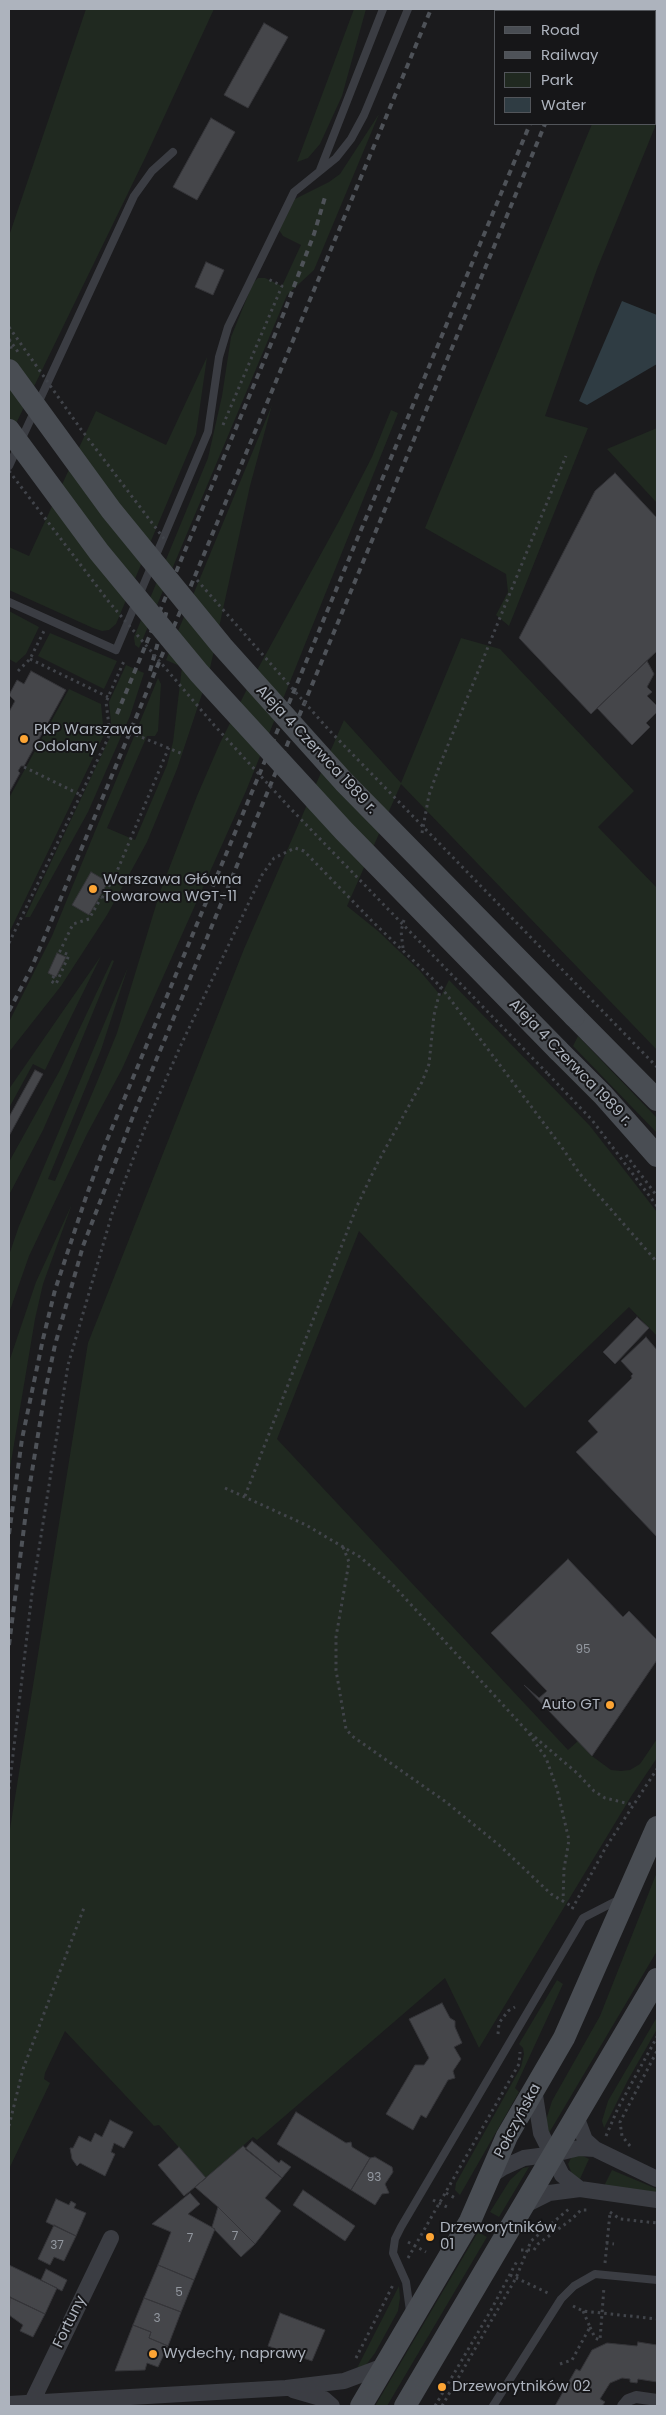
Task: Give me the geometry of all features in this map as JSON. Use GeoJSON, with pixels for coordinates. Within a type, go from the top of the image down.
{"type":"FeatureCollection","features":[{"type":"Feature","properties":{"kind":"main road","name":"Aleja 4 Czerwca 1989 r."},"geometry":{"type":"LineString","coordinates":[[14,362],[111,510],[222,646],[344,782],[657,1100]]}},
{"type":"Feature","properties":{"kind":"main road","name":"Aleja 4 Czerwca 1989 r."},"geometry":{"type":"LineString","coordinates":[[9,430],[99,552],[212,687],[338,825],[603,1095],[657,1156]]}},
{"type":"Feature","properties":{"kind":"main road","name":"Połczyńska"},"geometry":{"type":"LineString","coordinates":[[361,2406],[470,2221],[507,2136],[580,2007],[624,1897],[657,1827]]}},
{"type":"Feature","properties":{"kind":"main road"},"geometry":{"type":"LineString","coordinates":[[405,2406],[657,1979]]}},
{"type":"Feature","properties":{"kind":"street"},"geometry":{"type":"LineString","coordinates":[[534,2089],[541,2133],[554,2154],[562,2175],[580,2189]]}},
{"type":"Feature","properties":{"kind":"street"},"geometry":{"type":"LineString","coordinates":[[576,2116],[585,2140],[595,2149],[657,2179]]}},
{"type":"Feature","properties":{"kind":"street"},"geometry":{"type":"LineString","coordinates":[[490,2176],[524,2158],[579,2148],[595,2149]]}},
{"type":"Feature","properties":{"kind":"street"},"geometry":{"type":"LineString","coordinates":[[523,2206],[549,2193],[580,2189],[657,2200]]}},
{"type":"Feature","properties":{"kind":"street","name":"Fortuny"},"geometry":{"type":"LineString","coordinates":[[31,2404],[110,2238]]}},
{"type":"Feature","properties":{"kind":"street"},"geometry":{"type":"LineString","coordinates":[[9,2404],[286,2388],[344,2381],[384,2366]]}},
{"type":"Feature","properties":{"kind":"street"},"geometry":{"type":"LineString","coordinates":[[286,2388],[324,2399],[332,2406]]}},
{"type":"Feature","properties":{"kind":"street"},"geometry":{"type":"LineString","coordinates":[[623,2406],[628,2400],[636,2397],[657,2400]]}},
{"type":"Feature","properties":{"kind":"lane"},"geometry":{"type":"LineString","coordinates":[[320,170],[383,9]]}},
{"type":"Feature","properties":{"kind":"lane"},"geometry":{"type":"LineString","coordinates":[[9,602],[49,622],[116,650],[208,432],[218,357],[228,327],[284,208],[294,192],[336,158],[351,139],[364,115],[408,9]]}},
{"type":"Feature","properties":{"kind":"lane"},"geometry":{"type":"LineString","coordinates":[[9,466],[134,196],[152,171],[173,152]]}},
{"type":"Feature","properties":{"kind":"lane"},"geometry":{"type":"LineString","coordinates":[[411,2321],[406,2282],[393,2253],[398,2233],[583,1918],[624,1897]]}},
{"type":"Feature","properties":{"kind":"lane"},"geometry":{"type":"LineString","coordinates":[[493,2406],[561,2299],[574,2286],[595,2274],[657,2280]]}},
{"type":"Feature","properties":{"kind":"path"},"geometry":{"type":"LineString","coordinates":[[9,327],[80,428],[167,543]]}},
{"type":"Feature","properties":{"kind":"path"},"geometry":{"type":"LineString","coordinates":[[9,339],[14,362]]}},
{"type":"Feature","properties":{"kind":"path"},"geometry":{"type":"LineString","coordinates":[[414,828],[421,836],[429,795],[566,456]]}},
{"type":"Feature","properties":{"kind":"path"},"geometry":{"type":"LineString","coordinates":[[192,573],[334,736],[657,1067]]}},
{"type":"Feature","properties":{"kind":"path"},"geometry":{"type":"LineString","coordinates":[[18,671],[30,659],[49,622]]}},
{"type":"Feature","properties":{"kind":"path"},"geometry":{"type":"LineString","coordinates":[[30,659],[108,697]]}},
{"type":"Feature","properties":{"kind":"path"},"geometry":{"type":"LineString","coordinates":[[136,735],[183,754]]}},
{"type":"Feature","properties":{"kind":"path"},"geometry":{"type":"LineString","coordinates":[[54,976],[51,982],[56,984],[69,955],[60,951],[72,924],[89,919],[115,876],[169,748]]}},
{"type":"Feature","properties":{"kind":"path"},"geometry":{"type":"LineString","coordinates":[[24,766],[81,795]]}},
{"type":"Feature","properties":{"kind":"path"},"geometry":{"type":"LineString","coordinates":[[9,1789],[32,1593],[68,1365],[112,1214],[180,1047],[262,875],[274,858],[296,848],[304,851],[373,922],[403,948],[441,987],[562,1146],[580,1174],[657,1262]]}},
{"type":"Feature","properties":{"kind":"path"},"geometry":{"type":"LineString","coordinates":[[403,948],[401,931],[405,912]]}},
{"type":"Feature","properties":{"kind":"path"},"geometry":{"type":"LineString","coordinates":[[9,943],[15,932]]}},
{"type":"Feature","properties":{"kind":"path"},"geometry":{"type":"LineString","coordinates":[[245,1496],[358,1206],[378,1162],[422,1082],[429,1064],[434,1015],[441,987]]}},
{"type":"Feature","properties":{"kind":"path"},"geometry":{"type":"LineString","coordinates":[[548,1074],[592,1120],[657,1206]]}},
{"type":"Feature","properties":{"kind":"path"},"geometry":{"type":"LineString","coordinates":[[225,1488],[245,1496],[274,1512],[306,1524],[360,1557],[393,1585],[527,1731],[546,1758],[557,1789],[569,1840],[564,1869],[563,1901]]}},
{"type":"Feature","properties":{"kind":"path"},"geometry":{"type":"LineString","coordinates":[[343,1546],[349,1562],[336,1636],[336,1670],[346,1729],[352,1736],[446,1802],[499,1845],[551,1894],[573,1906]]}},
{"type":"Feature","properties":{"kind":"path"},"geometry":{"type":"LineString","coordinates":[[527,1731],[539,1739],[594,1791],[604,1798],[634,1805]]}},
{"type":"Feature","properties":{"kind":"path"},"geometry":{"type":"LineString","coordinates":[[569,1914],[606,1847],[657,1769]]}},
{"type":"Feature","properties":{"kind":"path"},"geometry":{"type":"LineString","coordinates":[[9,2126],[23,2069],[85,1905]]}},
{"type":"Feature","properties":{"kind":"path"},"geometry":{"type":"LineString","coordinates":[[501,2038],[498,2034],[499,2023],[508,2011],[515,2008],[519,2000]]}},
{"type":"Feature","properties":{"kind":"path"},"geometry":{"type":"LineString","coordinates":[[607,2134],[618,2108],[657,2037]]}},
{"type":"Feature","properties":{"kind":"path"},"geometry":{"type":"LineString","coordinates":[[406,2263],[519,2064],[521,2053],[516,2047]]}},
{"type":"Feature","properties":{"kind":"path"},"geometry":{"type":"LineString","coordinates":[[622,2136],[620,2122],[657,2051]]}},
{"type":"Feature","properties":{"kind":"path"},"geometry":{"type":"LineString","coordinates":[[446,2193],[453,2197]]}},
{"type":"Feature","properties":{"kind":"path"},"geometry":{"type":"LineString","coordinates":[[432,2200],[449,2208]]}},
{"type":"Feature","properties":{"kind":"path"},"geometry":{"type":"LineString","coordinates":[[438,2402],[444,2406],[516,2278],[535,2237],[564,2216],[572,2204]]}},
{"type":"Feature","properties":{"kind":"path"},"geometry":{"type":"LineString","coordinates":[[435,2406],[510,2275],[520,2250],[534,2250],[538,2244],[572,2220],[581,2210],[594,2211]]}},
{"type":"Feature","properties":{"kind":"path"},"geometry":{"type":"LineString","coordinates":[[602,2212],[610,2212],[620,2218],[657,2223]]}},
{"type":"Feature","properties":{"kind":"path"},"geometry":{"type":"LineString","coordinates":[[408,2242],[426,2252]]}},
{"type":"Feature","properties":{"kind":"path"},"geometry":{"type":"LineString","coordinates":[[606,2243],[614,2244]]}},
{"type":"Feature","properties":{"kind":"path"},"geometry":{"type":"LineString","coordinates":[[510,2275],[583,2311],[657,2319]]}},
{"type":"Feature","properties":{"kind":"path"},"geometry":{"type":"LineString","coordinates":[[353,2364],[395,2282]]}},
{"type":"Feature","properties":{"kind":"path"},"geometry":{"type":"LineString","coordinates":[[583,2311],[595,2338],[600,2340],[603,2312]]}},
{"type":"Feature","properties":{"kind":"path"},"geometry":{"type":"LineString","coordinates":[[560,2364],[572,2360],[590,2327]]}},
{"type":"Feature","properties":{"kind":"green space"},"geometry":{"type":"Polygon","coordinates":[[[86,9],[214,9],[146,156],[9,438],[9,236],[86,9]]]}},
{"type":"Feature","properties":{"kind":"green space"},"geometry":{"type":"Polygon","coordinates":[[[354,9],[366,9],[342,96],[320,144],[308,158],[297,162],[354,9]]]}},
{"type":"Feature","properties":{"kind":"green space"},"geometry":{"type":"Polygon","coordinates":[[[657,9],[656,124],[656,10],[638,10],[657,9]]]}},
{"type":"Feature","properties":{"kind":"green space"},"geometry":{"type":"Polygon","coordinates":[[[379,114],[314,270],[287,295],[139,648],[135,645],[134,637],[208,458],[222,396],[231,337],[253,283],[258,278],[265,278],[282,286],[301,245],[283,236],[279,230],[295,199],[329,182],[340,174],[379,114]]]}},
{"type":"Feature","properties":{"kind":"green space"},"geometry":{"type":"Polygon","coordinates":[[[592,125],[656,125],[597,269],[545,416],[588,428],[509,626],[496,615],[508,592],[506,574],[425,528],[592,125]]]}},
{"type":"Feature","properties":{"kind":"green space"},"geometry":{"type":"Polygon","coordinates":[[[207,357],[196,434],[116,624],[109,630],[102,631],[9,590],[9,547],[29,556],[96,411],[166,445],[207,357]]]}},
{"type":"Feature","properties":{"kind":"green space"},"geometry":{"type":"Polygon","coordinates":[[[272,405],[250,486],[209,673],[177,769],[147,842],[107,915],[61,986],[9,1052],[9,1022],[52,936],[158,678],[161,684],[158,731],[155,736],[147,736],[107,828],[135,840],[167,765],[173,742],[182,667],[166,660],[272,405]]]}},
{"type":"Feature","properties":{"kind":"green space"},"geometry":{"type":"Polygon","coordinates":[[[391,410],[398,413],[246,791],[122,1069],[87,1134],[29,1256],[9,1313],[9,1255],[19,1226],[128,967],[101,1050],[48,1179],[55,1181],[97,1082],[117,1033],[160,892],[197,796],[220,743],[250,683],[372,457],[391,410]]]}},
{"type":"Feature","properties":{"kind":"green space"},"geometry":{"type":"Polygon","coordinates":[[[657,428],[657,503],[607,449],[657,428]]]}},
{"type":"Feature","properties":{"kind":"green space"},"geometry":{"type":"Polygon","coordinates":[[[9,611],[39,627],[26,654],[16,663],[9,659],[9,611]]]}},
{"type":"Feature","properties":{"kind":"green space"},"geometry":{"type":"Polygon","coordinates":[[[50,633],[117,661],[104,689],[38,656],[50,633]]]}},
{"type":"Feature","properties":{"kind":"green space"},"geometry":{"type":"Polygon","coordinates":[[[461,638],[500,649],[634,791],[598,827],[657,888],[657,1050],[401,784],[347,906],[378,931],[420,971],[441,996],[449,980],[590,1126],[657,1212],[657,1336],[629,1307],[525,1408],[359,1231],[277,1439],[568,1750],[578,1741],[592,1756],[611,1770],[630,1770],[640,1764],[657,1739],[657,1758],[632,1795],[479,2048],[445,1978],[257,2140],[253,2137],[206,2178],[159,2125],[154,2126],[65,2031],[45,2073],[44,2079],[50,2083],[9,2169],[9,1835],[88,1343],[244,949],[344,720],[401,783],[461,638]]]}},
{"type":"Feature","properties":{"kind":"green space"},"geometry":{"type":"Polygon","coordinates":[[[126,665],[144,673],[130,716],[88,812],[30,917],[25,917],[112,733],[109,702],[126,665]]]}},
{"type":"Feature","properties":{"kind":"green space"},"geometry":{"type":"Polygon","coordinates":[[[69,689],[101,704],[104,735],[9,933],[9,798],[69,689]]]}},
{"type":"Feature","properties":{"kind":"green space"},"geometry":{"type":"Polygon","coordinates":[[[101,956],[45,1070],[33,1064],[9,1108],[9,1089],[101,956]]]}},
{"type":"Feature","properties":{"kind":"green space"},"geometry":{"type":"Polygon","coordinates":[[[112,960],[114,961],[68,1073],[43,1130],[9,1195],[9,1162],[60,1070],[112,960]]]}},
{"type":"Feature","properties":{"kind":"green space"},"geometry":{"type":"Polygon","coordinates":[[[578,1036],[657,1118],[657,1133],[573,1046],[578,1036]]]}},
{"type":"Feature","properties":{"kind":"green space"},"geometry":{"type":"Polygon","coordinates":[[[72,1204],[43,1284],[35,1319],[9,1474],[9,1362],[36,1282],[72,1204]]]}},
{"type":"Feature","properties":{"kind":"green space"},"geometry":{"type":"Polygon","coordinates":[[[657,1872],[657,1951],[549,2133],[546,2120],[552,2101],[600,2016],[657,1872]]]}},
{"type":"Feature","properties":{"kind":"green space"},"geometry":{"type":"Polygon","coordinates":[[[557,1980],[563,1984],[515,2088],[519,2092],[460,2195],[455,2190],[456,2183],[521,2067],[524,2054],[523,2048],[519,2044],[557,1980]]]}},
{"type":"Feature","properties":{"kind":"green space"},"geometry":{"type":"Polygon","coordinates":[[[657,2017],[657,2029],[604,2128],[602,2121],[608,2101],[657,2017]]]}},
{"type":"Feature","properties":{"kind":"green space"},"geometry":{"type":"Polygon","coordinates":[[[579,2154],[589,2159],[579,2181],[572,2174],[568,2164],[571,2158],[579,2154]]]}},
{"type":"Feature","properties":{"kind":"green space"},"geometry":{"type":"Polygon","coordinates":[[[529,2167],[499,2217],[490,2212],[510,2180],[523,2168],[529,2167]]]}},
{"type":"Feature","properties":{"kind":"green space"},"geometry":{"type":"Polygon","coordinates":[[[612,2170],[657,2189],[657,2193],[604,2186],[612,2170]]]}},
{"type":"Feature","properties":{"kind":"green space"},"geometry":{"type":"Polygon","coordinates":[[[478,2232],[487,2237],[387,2406],[375,2406],[478,2232]]]}},
{"type":"Feature","properties":{"kind":"green space"},"geometry":{"type":"Polygon","coordinates":[[[399,2286],[398,2311],[375,2353],[366,2365],[354,2374],[399,2286]]]}},
{"type":"Feature","properties":{"kind":"water"},"geometry":{"type":"Polygon","coordinates":[[[622,301],[657,315],[657,364],[587,405],[579,401],[622,301]]]}},
{"type":"Feature","properties":{"kind":"building"},"geometry":{"type":"Polygon","coordinates":[[[264,23],[288,37],[248,108],[224,95],[264,23]]]}},
{"type":"Feature","properties":{"kind":"building"},"geometry":{"type":"Polygon","coordinates":[[[211,118],[235,132],[197,200],[173,187],[211,118]]]}},
{"type":"Feature","properties":{"kind":"building"},"geometry":{"type":"Polygon","coordinates":[[[206,262],[224,270],[213,295],[195,287],[206,262]]]}},
{"type":"Feature","properties":{"kind":"building"},"geometry":{"type":"Polygon","coordinates":[[[615,473],[657,518],[657,651],[591,714],[519,638],[595,491],[615,473]]]}},
{"type":"Feature","properties":{"kind":"building"},"geometry":{"type":"Polygon","coordinates":[[[647,661],[654,674],[647,687],[652,692],[647,696],[657,706],[657,712],[646,723],[650,727],[632,745],[597,708],[647,661]]]}},
{"type":"Feature","properties":{"kind":"building","name":"PKP Warszawa Odolany"},"geometry":{"type":"Polygon","coordinates":[[[31,671],[66,690],[24,766],[21,766],[18,771],[20,773],[9,793],[9,712],[15,701],[9,695],[17,680],[24,684],[31,671]]]}},
{"type":"Feature","properties":{"kind":"building","name":"Warszawa Główna Towarowa WGT-11"},"geometry":{"type":"Polygon","coordinates":[[[91,872],[108,882],[89,915],[72,905],[91,872]]]}},
{"type":"Feature","properties":{"kind":"building"},"geometry":{"type":"Polygon","coordinates":[[[57,953],[66,957],[56,977],[48,973],[57,953]]]}},
{"type":"Feature","properties":{"kind":"building"},"geometry":{"type":"Polygon","coordinates":[[[35,1070],[43,1074],[9,1136],[9,1117],[35,1070]]]}},
{"type":"Feature","properties":{"kind":"building"},"geometry":{"type":"Polygon","coordinates":[[[637,1317],[649,1328],[615,1364],[603,1352],[637,1317]]]}},
{"type":"Feature","properties":{"kind":"building"},"geometry":{"type":"Polygon","coordinates":[[[646,1337],[657,1350],[657,1537],[576,1452],[598,1432],[588,1421],[632,1378],[633,1374],[621,1361],[646,1337]]]}},
{"type":"Feature","properties":{"kind":"building"},"geometry":{"type":"Polygon","coordinates":[[[568,1559],[623,1617],[629,1611],[657,1640],[657,1660],[592,1756],[524,1685],[539,1698],[547,1691],[491,1633],[568,1559]]]}},
{"type":"Feature","properties":{"kind":"building"},"geometry":{"type":"Polygon","coordinates":[[[442,2003],[450,2018],[455,2021],[455,2027],[462,2043],[454,2047],[461,2059],[453,2071],[455,2078],[448,2080],[426,2118],[421,2115],[413,2130],[386,2114],[415,2065],[424,2065],[429,2058],[409,2019],[442,2003]]]}},
{"type":"Feature","properties":{"kind":"building"},"geometry":{"type":"Polygon","coordinates":[[[296,2112],[346,2143],[351,2142],[352,2147],[370,2158],[351,2190],[277,2144],[296,2112]]]}},
{"type":"Feature","properties":{"kind":"building"},"geometry":{"type":"Polygon","coordinates":[[[110,2120],[133,2132],[124,2148],[114,2143],[111,2152],[115,2154],[105,2176],[80,2163],[77,2166],[72,2159],[70,2148],[73,2148],[79,2136],[91,2142],[95,2133],[102,2137],[110,2120]]]}},
{"type":"Feature","properties":{"kind":"building"},"geometry":{"type":"Polygon","coordinates":[[[252,2141],[279,2163],[281,2160],[291,2167],[282,2178],[245,2149],[252,2141]]]}},
{"type":"Feature","properties":{"kind":"building"},"geometry":{"type":"Polygon","coordinates":[[[243,2146],[282,2178],[265,2198],[281,2211],[255,2244],[195,2187],[243,2146]]]}},
{"type":"Feature","properties":{"kind":"building"},"geometry":{"type":"Polygon","coordinates":[[[179,2147],[206,2178],[184,2196],[158,2165],[179,2147]]]}},
{"type":"Feature","properties":{"kind":"building"},"geometry":{"type":"Polygon","coordinates":[[[375,2157],[392,2167],[393,2172],[385,2184],[389,2193],[382,2194],[375,2205],[351,2190],[370,2158],[375,2157]]]}},
{"type":"Feature","properties":{"kind":"building"},"geometry":{"type":"Polygon","coordinates":[[[303,2190],[355,2226],[345,2241],[293,2205],[303,2190]]]}},
{"type":"Feature","properties":{"kind":"building"},"geometry":{"type":"Polygon","coordinates":[[[190,2193],[200,2204],[188,2214],[215,2229],[194,2280],[158,2265],[171,2232],[152,2224],[190,2193]]]}},
{"type":"Feature","properties":{"kind":"building"},"geometry":{"type":"Polygon","coordinates":[[[56,2199],[69,2205],[71,2201],[76,2204],[74,2208],[86,2213],[76,2236],[46,2222],[56,2199]]]}},
{"type":"Feature","properties":{"kind":"building"},"geometry":{"type":"Polygon","coordinates":[[[218,2207],[255,2244],[241,2257],[212,2227],[218,2207]]]}},
{"type":"Feature","properties":{"kind":"building"},"geometry":{"type":"Polygon","coordinates":[[[54,2225],[76,2236],[64,2261],[54,2257],[50,2265],[38,2259],[54,2225]]]}},
{"type":"Feature","properties":{"kind":"building"},"geometry":{"type":"Polygon","coordinates":[[[9,2265],[57,2288],[45,2314],[9,2297],[9,2265]]]}},
{"type":"Feature","properties":{"kind":"building"},"geometry":{"type":"Polygon","coordinates":[[[158,2265],[194,2280],[181,2312],[144,2298],[158,2265]]]}},
{"type":"Feature","properties":{"kind":"building"},"geometry":{"type":"Polygon","coordinates":[[[46,2269],[67,2280],[62,2291],[41,2280],[46,2269]]]}},
{"type":"Feature","properties":{"kind":"building"},"geometry":{"type":"Polygon","coordinates":[[[10,2297],[45,2314],[33,2337],[20,2331],[23,2325],[9,2315],[10,2297]]]}},
{"type":"Feature","properties":{"kind":"building"},"geometry":{"type":"Polygon","coordinates":[[[144,2298],[181,2312],[168,2346],[149,2338],[151,2332],[133,2325],[144,2298]]]}},
{"type":"Feature","properties":{"kind":"building"},"geometry":{"type":"Polygon","coordinates":[[[280,2313],[325,2330],[312,2361],[268,2346],[280,2313]]]}},
{"type":"Feature","properties":{"kind":"building"},"geometry":{"type":"Polygon","coordinates":[[[133,2325],[151,2332],[149,2338],[168,2346],[158,2367],[147,2363],[145,2370],[115,2371],[133,2325]]]}},
{"type":"Feature","properties":{"kind":"building"},"geometry":{"type":"Polygon","coordinates":[[[638,2342],[657,2345],[657,2382],[638,2379],[637,2383],[630,2382],[630,2379],[622,2378],[610,2383],[600,2399],[605,2402],[602,2406],[555,2406],[576,2369],[580,2371],[592,2350],[607,2343],[637,2346],[638,2342]]]}},
{"type":"Feature","properties":{"kind":"railway"},"geometry":{"type":"LineString","coordinates":[[9,1011],[31,969],[48,929],[431,9]]}},
{"type":"Feature","properties":{"kind":"railway"},"geometry":{"type":"LineString","coordinates":[[9,1534],[22,1439],[55,1290],[105,1145],[530,125]]}},
{"type":"Feature","properties":{"kind":"railway"},"geometry":{"type":"LineString","coordinates":[[9,1645],[28,1496],[45,1392],[55,1345],[83,1246],[135,1111],[545,125]]}},
{"type":"Feature","properties":{"kind":"railway"},"geometry":{"type":"LineString","coordinates":[[117,714],[283,315],[314,234],[326,194]]}},
{"type":"Feature","properties":{"kind":"railway"},"geometry":{"type":"LineString","coordinates":[[150,671],[167,610]]}},
{"type":"Feature","properties":{"kind":"place","name":"PKP Warszawa Odolany"},"geometry":{"type":"Point","coordinates":[24,739]}},
{"type":"Feature","properties":{"kind":"place","name":"Warszawa Główna Towarowa WGT-11"},"geometry":{"type":"Point","coordinates":[93,889]}},
{"type":"Feature","properties":{"kind":"place","name":"Auto GT"},"geometry":{"type":"Point","coordinates":[610,1705]}},
{"type":"Feature","properties":{"kind":"place","name":"Drzeworytników 01"},"geometry":{"type":"Point","coordinates":[430,2237]}},
{"type":"Feature","properties":{"kind":"place","name":"Wydechy, naprawy"},"geometry":{"type":"Point","coordinates":[153,2354]}},
{"type":"Feature","properties":{"kind":"place","name":"Drzeworytników 02"},"geometry":{"type":"Point","coordinates":[442,2387]}}]}
